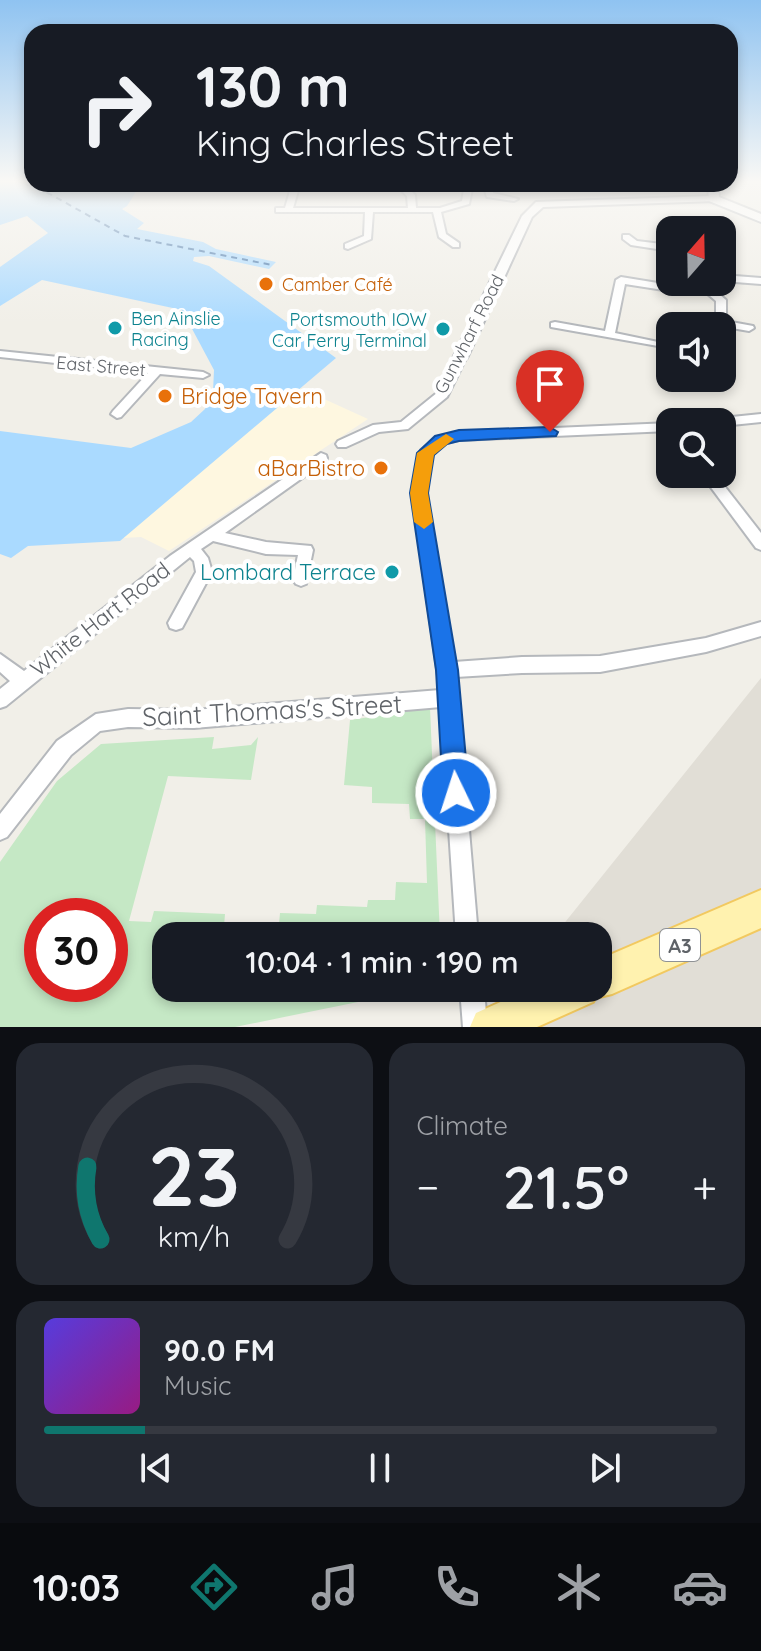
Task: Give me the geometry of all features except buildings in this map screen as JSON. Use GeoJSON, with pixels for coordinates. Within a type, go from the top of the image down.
{"type":"FeatureCollection","features":[{"type":"Feature","properties":{"kind":"main road","name":"A3"},"geometry":{"type":"LineString","coordinates":[[612,974],[761,909]]}},
{"type":"Feature","properties":{"kind":"main road"},"geometry":{"type":"LineString","coordinates":[[490,1027],[547,1002]]}},
{"type":"Feature","properties":{"kind":"street"},"geometry":{"type":"LineString","coordinates":[[348,246],[368,237],[368,228]]}},
{"type":"Feature","properties":{"kind":"street"},"geometry":{"type":"LineString","coordinates":[[440,228],[441,234],[456,245]]}},
{"type":"Feature","properties":{"kind":"street","name":"Gunwharf Road"},"geometry":{"type":"LineString","coordinates":[[342,444],[377,428],[404,426],[443,394],[521,228]]}},
{"type":"Feature","properties":{"kind":"street"},"geometry":{"type":"LineString","coordinates":[[626,237],[634,243],[656,246]]}},
{"type":"Feature","properties":{"kind":"street"},"geometry":{"type":"LineString","coordinates":[[736,279],[761,281]]}},
{"type":"Feature","properties":{"kind":"street"},"geometry":{"type":"LineString","coordinates":[[609,335],[621,280],[656,286]]}},
{"type":"Feature","properties":{"kind":"street"},"geometry":{"type":"LineString","coordinates":[[555,325],[654,344]]}},
{"type":"Feature","properties":{"kind":"street"},"geometry":{"type":"LineString","coordinates":[[736,326],[749,328]]}},
{"type":"Feature","properties":{"kind":"street","name":"East Street"},"geometry":{"type":"LineString","coordinates":[[0,354],[203,375]]}},
{"type":"Feature","properties":{"kind":"street"},"geometry":{"type":"LineString","coordinates":[[117,414],[156,371]]}},
{"type":"Feature","properties":{"kind":"street"},"geometry":{"type":"LineString","coordinates":[[736,421],[761,418]]}},
{"type":"Feature","properties":{"kind":"street"},"geometry":{"type":"LineString","coordinates":[[466,922],[447,670],[419,493],[426,453],[441,440],[459,436],[656,428]]}},
{"type":"Feature","properties":{"kind":"street","name":"White Hart Road"},"geometry":{"type":"LineString","coordinates":[[0,700],[191,549],[321,458]]}},
{"type":"Feature","properties":{"kind":"street"},"geometry":{"type":"LineString","coordinates":[[719,488],[761,544]]}},
{"type":"Feature","properties":{"kind":"street"},"geometry":{"type":"LineString","coordinates":[[210,535],[266,548],[306,550],[301,580]]}},
{"type":"Feature","properties":{"kind":"street"},"geometry":{"type":"LineString","coordinates":[[176,623],[204,572],[201,558],[191,549]]}},
{"type":"Feature","properties":{"kind":"street"},"geometry":{"type":"LineString","coordinates":[[447,670],[600,664],[706,645],[761,629]]}},
{"type":"Feature","properties":{"kind":"street"},"geometry":{"type":"LineString","coordinates":[[0,662],[22,680]]}},
{"type":"Feature","properties":{"kind":"street","name":"Saint Thomas's Street"},"geometry":{"type":"LineString","coordinates":[[0,830],[64,748],[96,723],[128,718],[194,719],[449,698]]}},
{"type":"Feature","properties":{"kind":"street"},"geometry":{"type":"LineString","coordinates":[[473,1002],[475,1027]]}},
{"type":"Feature","properties":{"kind":"shaded area"},"geometry":{"type":"Polygon","coordinates":[[[300,388],[368,419],[169,551],[141,537],[123,538],[300,388]]]}},
{"type":"Feature","properties":{"kind":"shaded area"},"geometry":{"type":"Polygon","coordinates":[[[761,678],[761,1027],[481,1027],[501,1002],[612,1002],[612,922],[565,922],[761,678]]]}},
{"type":"Feature","properties":{"kind":"green space"},"geometry":{"type":"Polygon","coordinates":[[[430,708],[439,922],[279,922],[280,913],[316,914],[317,905],[367,907],[368,900],[395,900],[396,882],[427,883],[425,819],[410,819],[409,804],[372,803],[372,787],[344,785],[350,720],[430,708]]]}},
{"type":"Feature","properties":{"kind":"green space"},"geometry":{"type":"Polygon","coordinates":[[[214,737],[212,749],[251,745],[258,737],[251,780],[168,776],[129,921],[151,922],[154,911],[225,914],[224,922],[152,922],[152,1002],[358,1002],[235,1027],[0,1027],[0,862],[57,781],[101,744],[214,737]]]}},
{"type":"Feature","properties":{"kind":"water"},"geometry":{"type":"Polygon","coordinates":[[[42,228],[138,228],[276,262],[269,269],[209,256],[194,257],[193,261],[209,266],[336,358],[120,541],[28,546],[11,558],[0,554],[0,431],[131,448],[191,422],[205,409],[213,392],[214,370],[182,310],[42,280],[0,306],[0,267],[48,233],[42,228]]]}},
{"type":"Feature","properties":{"kind":"ferry route"},"geometry":{"type":"LineString","coordinates":[[111,228],[125,236],[272,265]]}},
{"type":"Feature","properties":{"kind":"slow traffic"},"geometry":{"type":"LineString","coordinates":[[424,522],[419,493],[426,453],[446,439]]}},
{"type":"Feature","properties":{"kind":"place","name":"Camber Café"},"geometry":{"type":"Point","coordinates":[266,284]}},
{"type":"Feature","properties":{"kind":"place","name":"Ben Ainslie Racing"},"geometry":{"type":"Point","coordinates":[115,328]}},
{"type":"Feature","properties":{"kind":"place","name":"Portsmouth IOW Car Ferry Terminal"},"geometry":{"type":"Point","coordinates":[443,329]}},
{"type":"Feature","properties":{"kind":"place","name":"Bridge Tavern"},"geometry":{"type":"Point","coordinates":[165,396]}},
{"type":"Feature","properties":{"kind":"place","name":"aBarBistro"},"geometry":{"type":"Point","coordinates":[381,468]}},
{"type":"Feature","properties":{"kind":"place","name":"Lombard Terrace"},"geometry":{"type":"Point","coordinates":[392,572]}},
{"type":"Feature","properties":{"kind":"route"},"geometry":{"type":"LineString","coordinates":[[456,793],[447,670],[419,493],[426,453],[441,440],[459,436],[550,432]]}}]}
